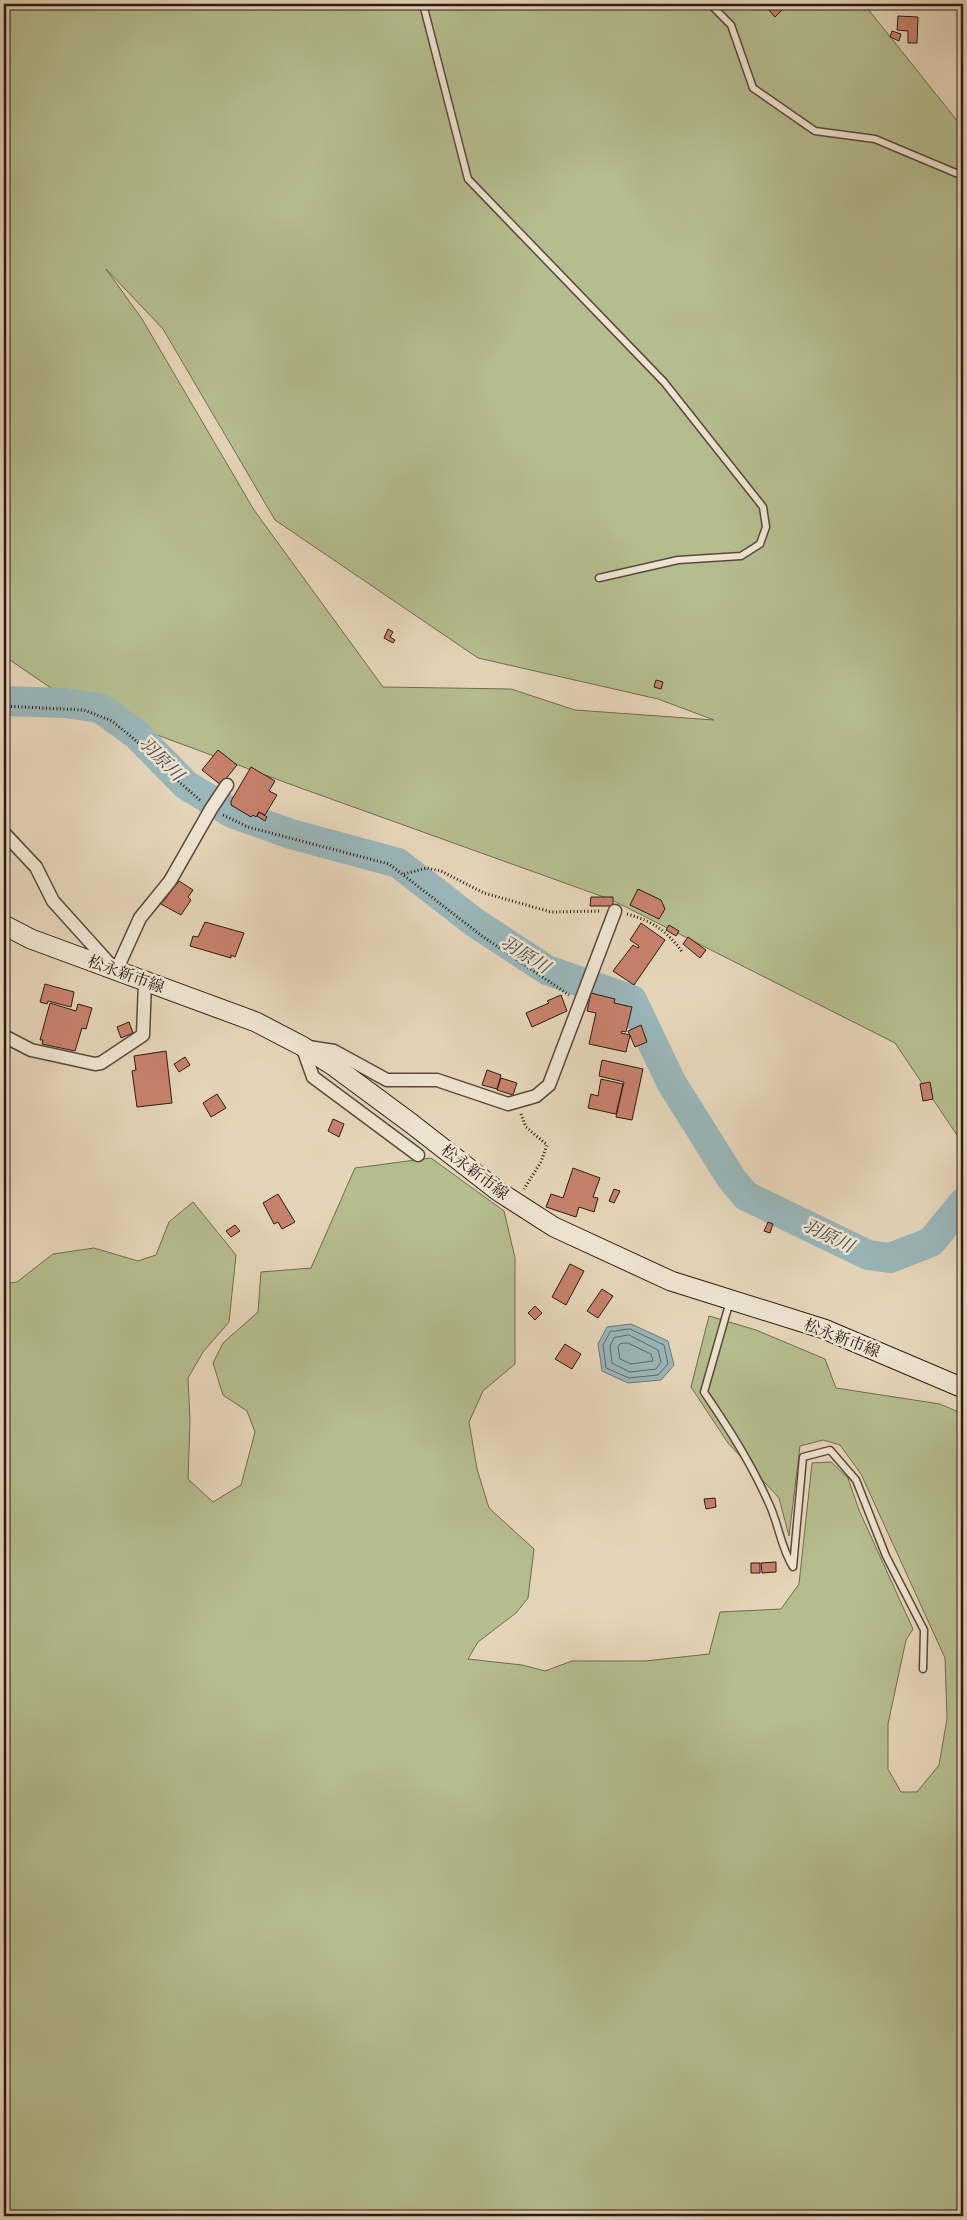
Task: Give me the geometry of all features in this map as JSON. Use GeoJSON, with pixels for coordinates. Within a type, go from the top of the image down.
{"type":"FeatureCollection","features":[{"type":"Feature","properties":{"kind":"main road","name":"松永新市線"},"geometry":{"type":"LineString","coordinates":[[4,925],[31,939],[256,1022],[302,1046],[335,1067],[515,1202],[554,1227],[671,1281],[824,1329],[959,1384]]}},
{"type":"Feature","properties":{"kind":"street"},"geometry":{"type":"LineString","coordinates":[[4,833],[36,867],[53,901],[116,971],[140,918],[170,881],[211,809],[227,785]]}},
{"type":"Feature","properties":{"kind":"street"},"geometry":{"type":"LineString","coordinates":[[418,1155],[313,1077],[302,1046],[334,1051],[387,1080],[437,1080],[508,1104],[536,1096],[549,1085],[615,911]]}},
{"type":"Feature","properties":{"kind":"street"},"geometry":{"type":"LineString","coordinates":[[4,1036],[31,1050],[101,1064],[143,1035],[146,982]]}},
{"type":"Feature","properties":{"kind":"lane"},"geometry":{"type":"LineString","coordinates":[[423,4],[468,179],[664,382],[763,507],[766,527],[760,544],[741,556],[678,560],[599,578]]}},
{"type":"Feature","properties":{"kind":"lane"},"geometry":{"type":"LineString","coordinates":[[710,4],[730,25],[753,88],[815,132],[875,140],[963,176]]}},
{"type":"Feature","properties":{"kind":"lane"},"geometry":{"type":"LineString","coordinates":[[730,1300],[704,1392],[740,1445],[771,1507],[786,1556],[793,1567],[803,1457],[830,1450],[856,1480],[886,1556],[924,1630],[923,1669]]}},
{"type":"Feature","properties":{"kind":"path"},"geometry":{"type":"LineString","coordinates":[[4,706],[84,710],[112,721],[211,809],[248,827],[389,864],[482,936],[580,1002]]}},
{"type":"Feature","properties":{"kind":"path"},"geometry":{"type":"LineString","coordinates":[[403,874],[427,868],[441,871],[484,893],[552,912],[615,911],[645,919],[670,935],[683,953]]}},
{"type":"Feature","properties":{"kind":"path"},"geometry":{"type":"LineString","coordinates":[[515,1202],[541,1162],[547,1146],[526,1127],[521,1115],[526,1099]]}},
{"type":"Feature","properties":{"kind":"green space"},"geometry":{"type":"Polygon","coordinates":[[[4,4],[864,4],[963,128],[963,1144],[895,1043],[612,900],[76,705],[4,656],[4,4]],[[106,269],[142,319],[254,510],[383,687],[511,689],[575,710],[714,720],[658,699],[478,658],[275,520],[163,329],[106,269]]]}},
{"type":"Feature","properties":{"kind":"green space"},"geometry":{"type":"Polygon","coordinates":[[[431,1158],[504,1211],[515,1258],[515,1364],[483,1391],[469,1422],[477,1469],[489,1508],[534,1549],[528,1598],[516,1613],[478,1642],[468,1659],[522,1665],[545,1671],[572,1661],[645,1661],[709,1654],[720,1612],[781,1609],[799,1584],[812,1463],[831,1462],[848,1478],[859,1510],[913,1629],[906,1640],[888,1724],[888,1769],[901,1792],[917,1792],[939,1765],[947,1719],[945,1658],[861,1474],[840,1445],[823,1440],[800,1446],[789,1536],[779,1498],[728,1443],[691,1387],[709,1316],[756,1330],[825,1359],[836,1388],[940,1404],[963,1414],[963,2216],[4,2216],[4,1284],[17,1282],[53,1254],[94,1248],[138,1261],[156,1255],[169,1222],[193,1202],[236,1255],[229,1322],[203,1352],[188,1378],[190,1421],[188,1479],[213,1502],[241,1485],[255,1432],[247,1411],[223,1395],[213,1363],[223,1343],[258,1312],[261,1272],[311,1268],[355,1168],[431,1158]]]}},
{"type":"Feature","properties":{"kind":"water"},"geometry":{"type":"Polygon","coordinates":[[[631,1324],[668,1341],[674,1365],[661,1380],[628,1383],[602,1371],[598,1344],[607,1327],[631,1324]]]}},
{"type":"Feature","properties":{"kind":"building"},"geometry":{"type":"Polygon","coordinates":[[[776,4],[782,10],[775,17],[769,10],[776,4]]]}},
{"type":"Feature","properties":{"kind":"building"},"geometry":{"type":"Polygon","coordinates":[[[898,16],[918,17],[917,43],[908,43],[908,31],[897,30],[898,16]]]}},
{"type":"Feature","properties":{"kind":"building"},"geometry":{"type":"Polygon","coordinates":[[[892,31],[901,34],[899,41],[890,37],[892,31]]]}},
{"type":"Feature","properties":{"kind":"building"},"geometry":{"type":"Polygon","coordinates":[[[388,629],[393,632],[390,637],[395,640],[393,643],[384,638],[388,629]]]}},
{"type":"Feature","properties":{"kind":"building"},"geometry":{"type":"Polygon","coordinates":[[[656,680],[663,682],[661,689],[654,687],[656,680]]]}},
{"type":"Feature","properties":{"kind":"building"},"geometry":{"type":"Polygon","coordinates":[[[218,750],[237,765],[221,785],[202,770],[218,750]]]}},
{"type":"Feature","properties":{"kind":"building"},"geometry":{"type":"Polygon","coordinates":[[[251,767],[275,781],[269,791],[277,795],[265,815],[259,812],[256,817],[253,815],[251,817],[231,805],[231,801],[251,767]]]}},
{"type":"Feature","properties":{"kind":"building"},"geometry":{"type":"Polygon","coordinates":[[[259,812],[267,817],[265,821],[257,816],[259,812]]]}},
{"type":"Feature","properties":{"kind":"building"},"geometry":{"type":"Polygon","coordinates":[[[179,881],[193,890],[188,897],[191,900],[181,915],[161,904],[179,881]]]}},
{"type":"Feature","properties":{"kind":"building"},"geometry":{"type":"Polygon","coordinates":[[[638,889],[661,900],[665,909],[659,919],[630,905],[638,889]]]}},
{"type":"Feature","properties":{"kind":"building"},"geometry":{"type":"Polygon","coordinates":[[[591,897],[613,897],[613,906],[590,906],[591,897]]]}},
{"type":"Feature","properties":{"kind":"building"},"geometry":{"type":"Polygon","coordinates":[[[205,922],[244,933],[235,957],[231,955],[231,958],[190,946],[193,936],[198,937],[205,922]]]}},
{"type":"Feature","properties":{"kind":"building"},"geometry":{"type":"Polygon","coordinates":[[[641,923],[665,940],[634,985],[613,971],[633,945],[638,948],[639,946],[630,940],[641,923]]]}},
{"type":"Feature","properties":{"kind":"building"},"geometry":{"type":"Polygon","coordinates":[[[669,925],[679,931],[676,936],[666,930],[669,925]]]}},
{"type":"Feature","properties":{"kind":"building"},"geometry":{"type":"Polygon","coordinates":[[[688,937],[706,950],[700,958],[683,944],[688,937]]]}},
{"type":"Feature","properties":{"kind":"building"},"geometry":{"type":"Polygon","coordinates":[[[45,984],[74,992],[71,1007],[48,1001],[47,1004],[40,1002],[45,984]]]}},
{"type":"Feature","properties":{"kind":"building"},"geometry":{"type":"Polygon","coordinates":[[[591,993],[615,999],[614,1003],[632,1007],[626,1032],[622,1031],[621,1033],[630,1035],[626,1052],[589,1044],[596,1013],[587,1011],[591,993]]]}},
{"type":"Feature","properties":{"kind":"building"},"geometry":{"type":"Polygon","coordinates":[[[561,995],[567,1011],[532,1027],[526,1013],[549,1003],[547,1001],[561,995]]]}},
{"type":"Feature","properties":{"kind":"building"},"geometry":{"type":"Polygon","coordinates":[[[50,1003],[76,1011],[78,1004],[92,1008],[86,1029],[82,1028],[75,1051],[42,1044],[43,1040],[40,1040],[50,1003]]]}},
{"type":"Feature","properties":{"kind":"building"},"geometry":{"type":"Polygon","coordinates":[[[129,1022],[133,1033],[121,1038],[117,1027],[129,1022]]]}},
{"type":"Feature","properties":{"kind":"building"},"geometry":{"type":"Polygon","coordinates":[[[641,1025],[647,1042],[635,1047],[628,1031],[641,1025]]]}},
{"type":"Feature","properties":{"kind":"building"},"geometry":{"type":"Polygon","coordinates":[[[166,1051],[172,1103],[137,1107],[132,1071],[136,1070],[134,1056],[166,1051]]]}},
{"type":"Feature","properties":{"kind":"building"},"geometry":{"type":"Polygon","coordinates":[[[185,1057],[190,1065],[179,1072],[174,1064],[185,1057]]]}},
{"type":"Feature","properties":{"kind":"building"},"geometry":{"type":"Polygon","coordinates":[[[602,1060],[643,1069],[632,1120],[616,1117],[624,1082],[599,1076],[602,1060]]]}},
{"type":"Feature","properties":{"kind":"building"},"geometry":{"type":"Polygon","coordinates":[[[487,1070],[501,1075],[497,1089],[482,1085],[487,1070]]]}},
{"type":"Feature","properties":{"kind":"building"},"geometry":{"type":"Polygon","coordinates":[[[501,1078],[517,1083],[513,1095],[497,1090],[501,1078]]]}},
{"type":"Feature","properties":{"kind":"building"},"geometry":{"type":"Polygon","coordinates":[[[601,1079],[623,1084],[616,1114],[588,1108],[591,1094],[598,1096],[601,1079]]]}},
{"type":"Feature","properties":{"kind":"building"},"geometry":{"type":"Polygon","coordinates":[[[930,1082],[933,1099],[923,1101],[920,1084],[930,1082]]]}},
{"type":"Feature","properties":{"kind":"building"},"geometry":{"type":"Polygon","coordinates":[[[217,1094],[226,1108],[211,1117],[203,1103],[217,1094]]]}},
{"type":"Feature","properties":{"kind":"building"},"geometry":{"type":"Polygon","coordinates":[[[333,1119],[344,1124],[339,1137],[328,1131],[333,1119]]]}},
{"type":"Feature","properties":{"kind":"building"},"geometry":{"type":"Polygon","coordinates":[[[573,1168],[600,1178],[593,1197],[598,1198],[594,1212],[579,1207],[576,1217],[546,1207],[551,1194],[563,1198],[573,1168]]]}},
{"type":"Feature","properties":{"kind":"building"},"geometry":{"type":"Polygon","coordinates":[[[614,1189],[620,1191],[614,1203],[609,1201],[614,1189]]]}},
{"type":"Feature","properties":{"kind":"building"},"geometry":{"type":"Polygon","coordinates":[[[278,1194],[295,1222],[282,1229],[278,1222],[274,1224],[263,1203],[278,1194]]]}},
{"type":"Feature","properties":{"kind":"building"},"geometry":{"type":"Polygon","coordinates":[[[768,1222],[773,1224],[770,1233],[764,1231],[768,1222]]]}},
{"type":"Feature","properties":{"kind":"building"},"geometry":{"type":"Polygon","coordinates":[[[235,1225],[240,1231],[231,1237],[226,1231],[235,1225]]]}},
{"type":"Feature","properties":{"kind":"building"},"geometry":{"type":"Polygon","coordinates":[[[570,1264],[584,1271],[566,1305],[552,1297],[570,1264]]]}},
{"type":"Feature","properties":{"kind":"building"},"geometry":{"type":"Polygon","coordinates":[[[602,1289],[613,1296],[598,1318],[587,1311],[602,1289]]]}},
{"type":"Feature","properties":{"kind":"building"},"geometry":{"type":"Polygon","coordinates":[[[535,1306],[542,1313],[535,1320],[528,1313],[535,1306]]]}},
{"type":"Feature","properties":{"kind":"building"},"geometry":{"type":"Polygon","coordinates":[[[565,1344],[581,1354],[572,1369],[555,1359],[565,1344]]]}},
{"type":"Feature","properties":{"kind":"building"},"geometry":{"type":"Polygon","coordinates":[[[715,1498],[716,1507],[706,1509],[704,1499],[715,1498]]]}},
{"type":"Feature","properties":{"kind":"building"},"geometry":{"type":"Polygon","coordinates":[[[776,1562],[776,1572],[762,1573],[761,1563],[776,1562]]]}},
{"type":"Feature","properties":{"kind":"building"},"geometry":{"type":"Polygon","coordinates":[[[751,1563],[760,1563],[760,1573],[751,1573],[751,1563]]]}},
{"type":"Feature","properties":{"kind":"waterway","name":"羽原川"},"geometry":{"type":"LineString","coordinates":[[4,701],[64,703],[100,708],[136,734],[186,785],[232,813],[291,834],[398,863],[474,922],[547,970],[632,1000],[671,1082],[731,1178],[746,1196],[868,1255],[890,1258],[931,1242],[963,1203]]}}]}
